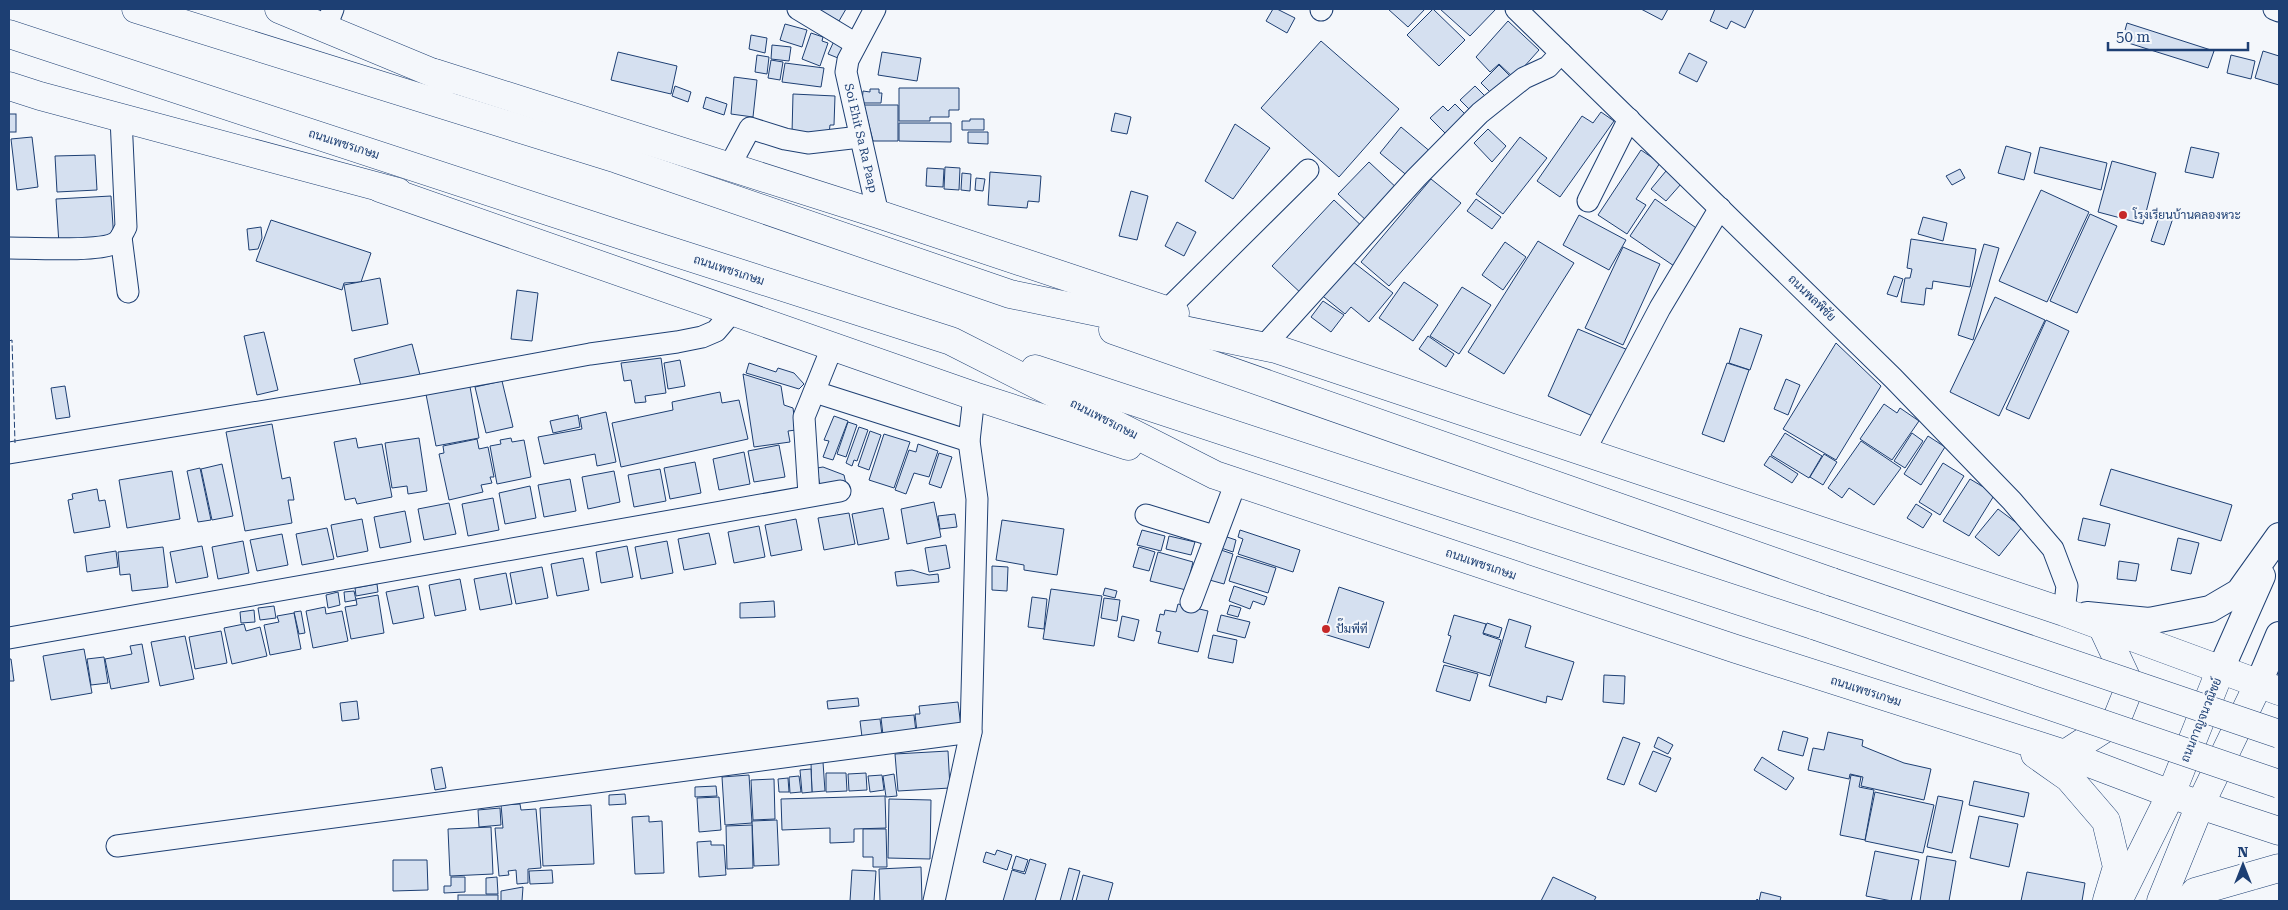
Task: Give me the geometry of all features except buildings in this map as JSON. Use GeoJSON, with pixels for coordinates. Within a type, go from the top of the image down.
{"type":"FeatureCollection","features":[{"type":"Feature","properties":{"kind":"highway"},"geometry":{"type":"LineString","coordinates":[[136,9],[617,159],[1010,294],[1832,582],[2279,734]]}},
{"type":"Feature","properties":{"kind":"highway"},"geometry":{"type":"LineString","coordinates":[[279,9],[330,18],[435,73],[617,159]]}},
{"type":"Feature","properties":{"kind":"highway","name":"ถนนเพชรเกษม"},"geometry":{"type":"LineString","coordinates":[[9,34],[630,238],[951,341],[1225,478],[1727,646],[2065,754],[2200,805],[2279,831]]}},
{"type":"Feature","properties":{"kind":"highway"},"geometry":{"type":"LineString","coordinates":[[435,73],[878,214],[1167,310],[1270,347],[2064,612],[2269,688],[2200,805],[2161,901]]}},
{"type":"Feature","properties":{"kind":"highway"},"geometry":{"type":"LineString","coordinates":[[9,86],[380,188],[630,238]]}},
{"type":"Feature","properties":{"kind":"highway"},"geometry":{"type":"LineString","coordinates":[[380,188],[974,396],[1225,478]]}},
{"type":"Feature","properties":{"kind":"highway"},"geometry":{"type":"LineString","coordinates":[[1010,294],[1270,347]]}},
{"type":"Feature","properties":{"kind":"highway"},"geometry":{"type":"LineString","coordinates":[[951,341],[1816,626],[2279,784]]}},
{"type":"Feature","properties":{"kind":"highway"},"geometry":{"type":"LineString","coordinates":[[2065,754],[2116,721],[2130,686],[2102,626]]}},
{"type":"Feature","properties":{"kind":"highway","name":"ถนนกาญจนวณิชย์"},"geometry":{"type":"LineString","coordinates":[[2118,901],[2171,794],[2220,671]]}},
{"type":"Feature","properties":{"kind":"highway"},"geometry":{"type":"LineString","coordinates":[[2014,738],[2068,778],[2106,821],[2117,867],[2107,901]]}},
{"type":"Feature","properties":{"kind":"highway"},"geometry":{"type":"LineString","coordinates":[[2188,901],[2195,892],[2279,868]]}},
{"type":"Feature","properties":{"kind":"main road"},"geometry":{"type":"LineString","coordinates":[[2064,612],[2149,621],[2210,610],[2239,592],[2279,536]]}},
{"type":"Feature","properties":{"kind":"main road","name":"ถนนกาญจนวณิชย์"},"geometry":{"type":"LineString","coordinates":[[2220,671],[2279,536]]}},
{"type":"Feature","properties":{"kind":"main road"},"geometry":{"type":"LineString","coordinates":[[2269,688],[2279,635]]}},
{"type":"Feature","properties":{"kind":"street"},"geometry":{"type":"LineString","coordinates":[[798,9],[856,44]]}},
{"type":"Feature","properties":{"kind":"street","name":"Soi Ehit Sa Ra Paap"},"geometry":{"type":"LineString","coordinates":[[875,9],[848,60],[846,72],[878,214]]}},
{"type":"Feature","properties":{"kind":"street","name":"ถนนพลพิชัย"},"geometry":{"type":"LineString","coordinates":[[1516,9],[1894,378],[2012,501],[2053,549],[2067,586],[2064,612]]}},
{"type":"Feature","properties":{"kind":"street"},"geometry":{"type":"LineString","coordinates":[[2274,9],[2279,11]]}},
{"type":"Feature","properties":{"kind":"street"},"geometry":{"type":"LineString","coordinates":[[1270,347],[1416,178],[1480,113],[1524,78],[1548,67],[1561,54]]}},
{"type":"Feature","properties":{"kind":"street"},"geometry":{"type":"LineString","coordinates":[[9,248],[98,247],[115,243],[121,237],[126,227],[121,118]]}},
{"type":"Feature","properties":{"kind":"street"},"geometry":{"type":"LineString","coordinates":[[1588,201],[1629,119]]}},
{"type":"Feature","properties":{"kind":"street"},"geometry":{"type":"LineString","coordinates":[[729,166],[750,128],[785,139],[808,143],[860,137]]}},
{"type":"Feature","properties":{"kind":"street"},"geometry":{"type":"LineString","coordinates":[[1167,310],[1308,170]]}},
{"type":"Feature","properties":{"kind":"street"},"geometry":{"type":"LineString","coordinates":[[1584,452],[1660,308],[1720,208]]}},
{"type":"Feature","properties":{"kind":"street"},"geometry":{"type":"LineString","coordinates":[[121,237],[128,292]]}},
{"type":"Feature","properties":{"kind":"street"},"geometry":{"type":"LineString","coordinates":[[9,453],[702,337],[716,331],[732,312]]}},
{"type":"Feature","properties":{"kind":"street"},"geometry":{"type":"LineString","coordinates":[[809,495],[804,417],[833,346]]}},
{"type":"Feature","properties":{"kind":"street"},"geometry":{"type":"LineString","coordinates":[[815,392],[969,441]]}},
{"type":"Feature","properties":{"kind":"street"},"geometry":{"type":"LineString","coordinates":[[934,901],[971,732],[977,499],[969,441],[974,396]]}},
{"type":"Feature","properties":{"kind":"street"},"geometry":{"type":"LineString","coordinates":[[1191,602],[1214,536],[1225,478]]}},
{"type":"Feature","properties":{"kind":"street"},"geometry":{"type":"LineString","coordinates":[[9,638],[840,491]]}},
{"type":"Feature","properties":{"kind":"street"},"geometry":{"type":"LineString","coordinates":[[1146,515],[1214,536]]}},
{"type":"Feature","properties":{"kind":"street"},"geometry":{"type":"LineString","coordinates":[[117,846],[971,732]]}},
{"type":"Feature","properties":{"kind":"fence"},"geometry":{"type":"LineString","coordinates":[[9,341],[12,340],[15,443]]}},
{"type":"Feature","properties":{"kind":"place","name":"โรงเรียนบ้านคลองหวะ"},"geometry":{"type":"Point","coordinates":[2123,215]}},
{"type":"Feature","properties":{"kind":"place","name":"ปั๊มพีที"},"geometry":{"type":"Point","coordinates":[1326,629]}}]}
